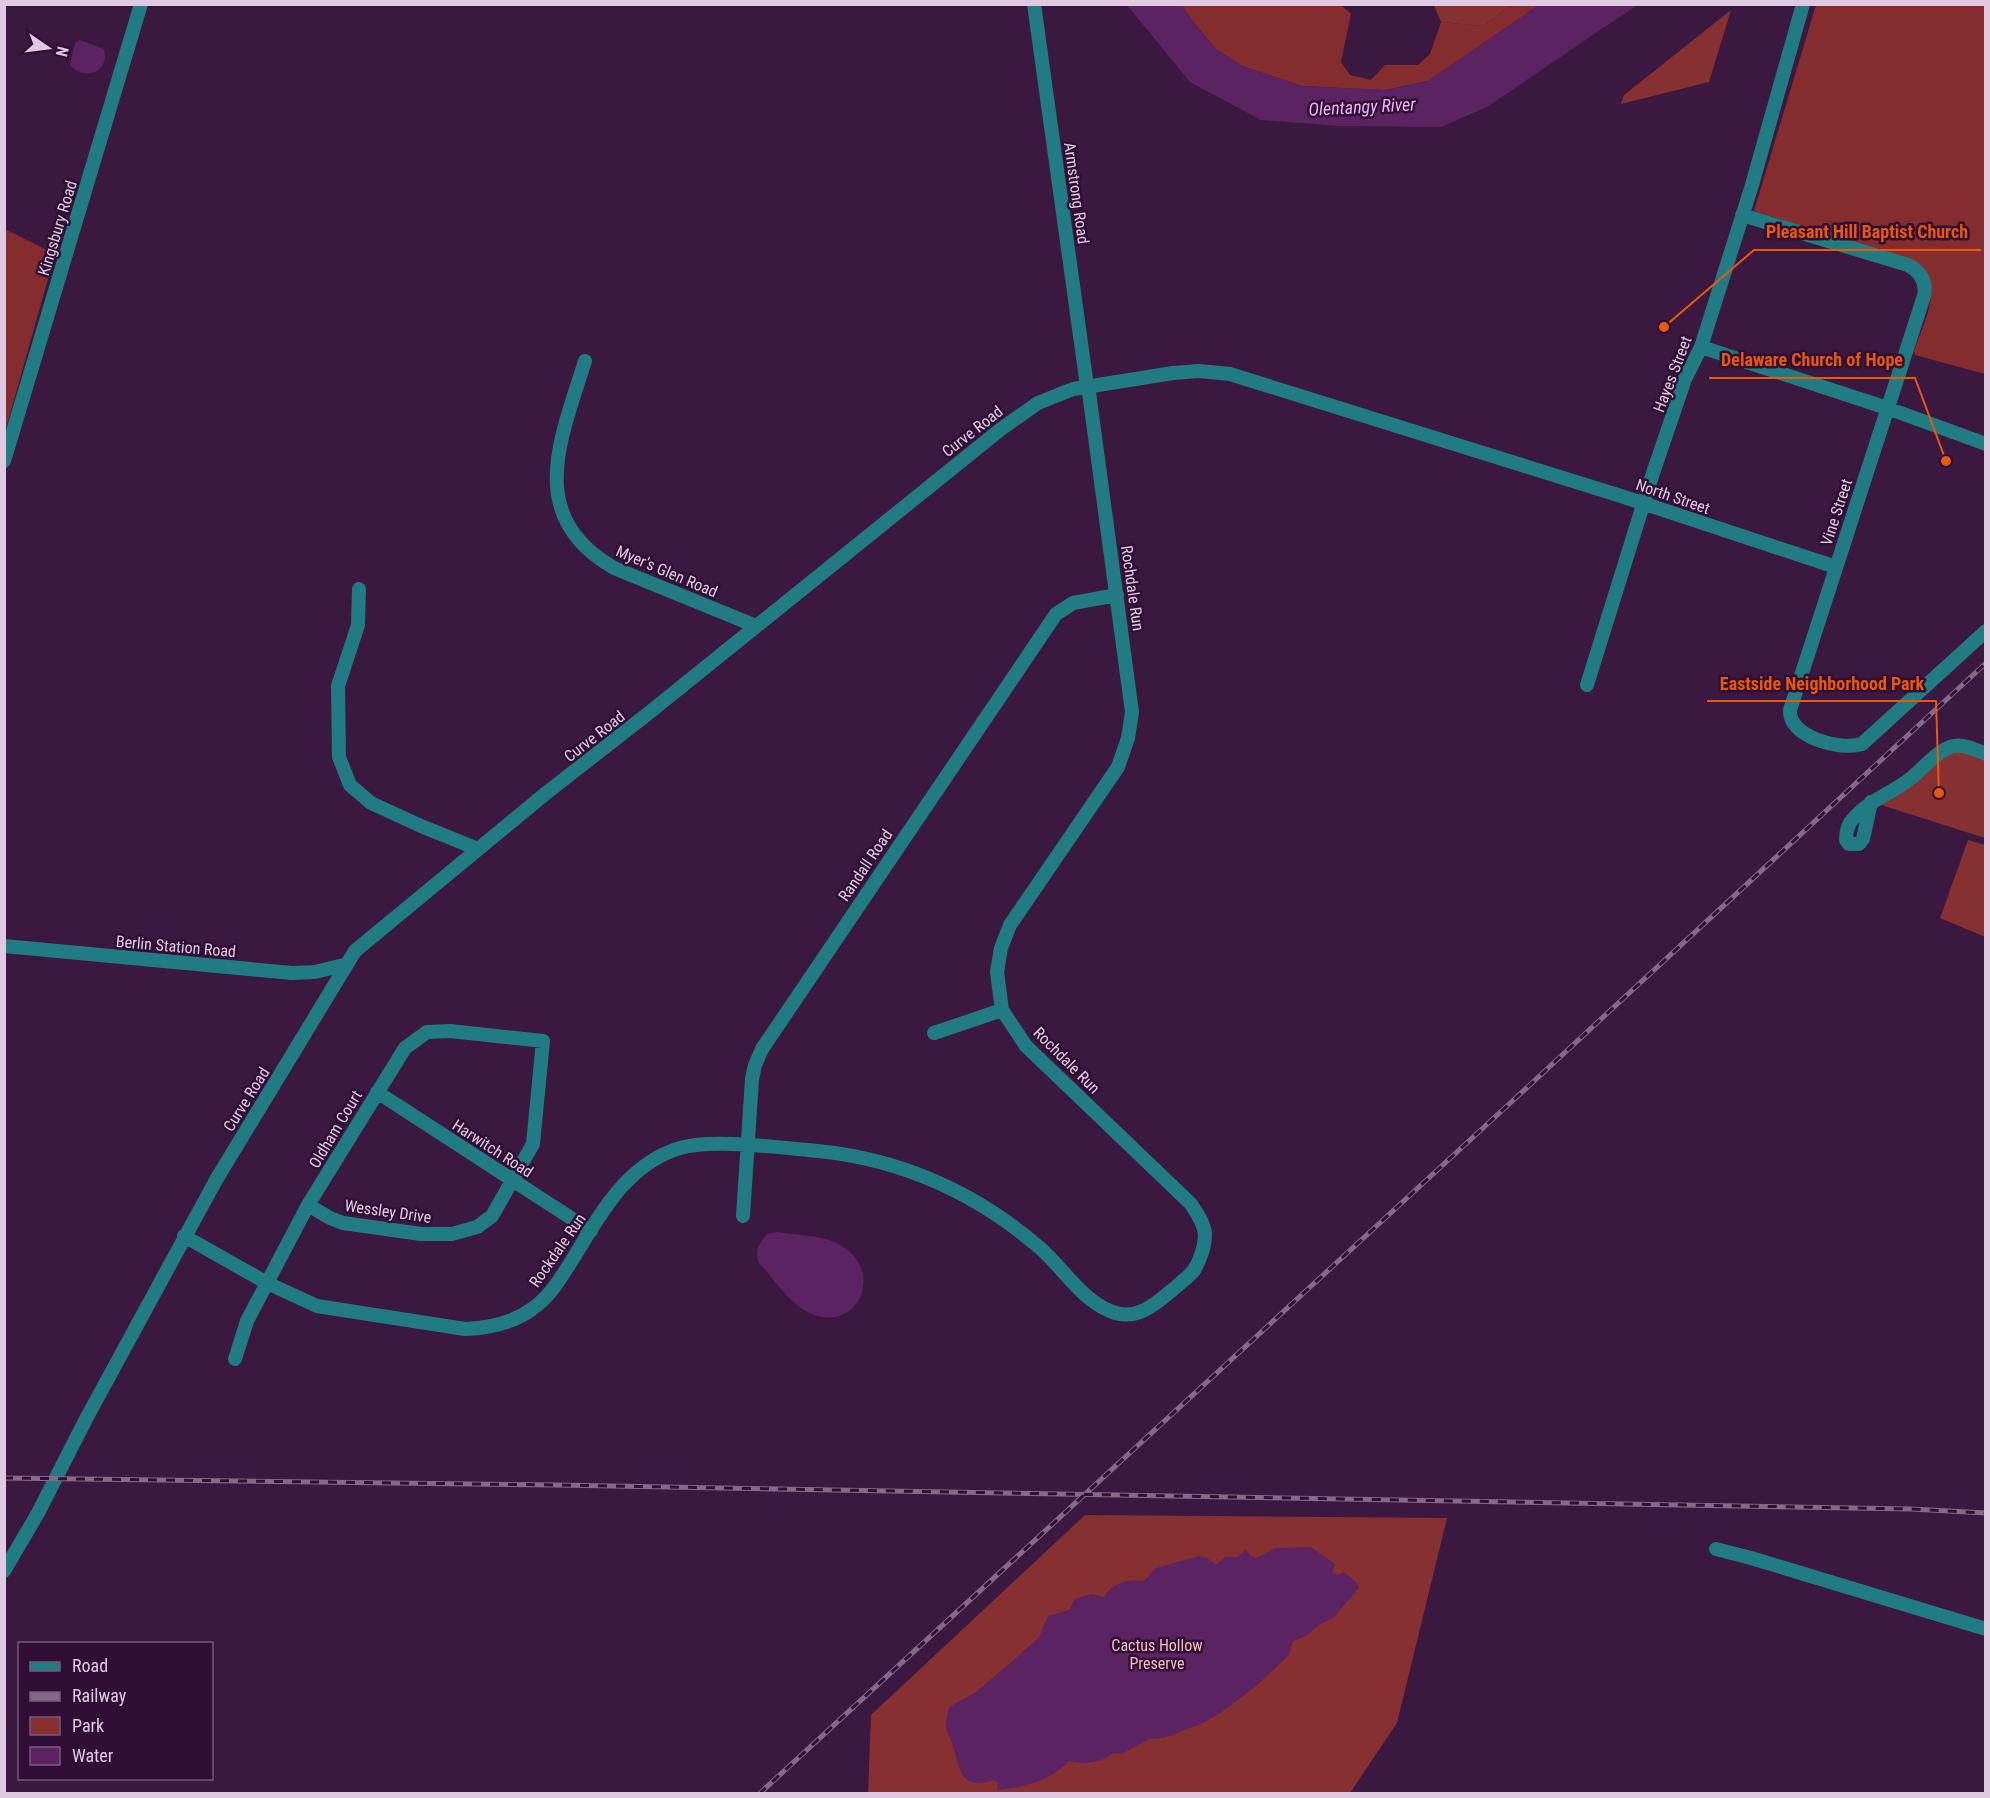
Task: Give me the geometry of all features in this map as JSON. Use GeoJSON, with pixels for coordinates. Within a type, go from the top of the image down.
{"type":"FeatureCollection","features":[{"type":"Feature","properties":{"kind":"street","name":"Kingsbury Road"},"geometry":{"type":"LineString","coordinates":[[4,461],[141,4]]}},
{"type":"Feature","properties":{"kind":"street","name":"Armstrong Road"},"geometry":{"type":"LineString","coordinates":[[1034,4],[1088,386]]}},
{"type":"Feature","properties":{"kind":"street","name":"Hayes Street"},"geometry":{"type":"LineString","coordinates":[[1587,685],[1643,504],[1685,380],[1701,347],[1803,4]]}},
{"type":"Feature","properties":{"kind":"street","name":"Vine Street"},"geometry":{"type":"LineString","coordinates":[[1742,215],[1908,265],[1915,269],[1923,279],[1925,290],[1790,710],[1791,722],[1802,732],[1840,746],[1862,744],[1986,631]]}},
{"type":"Feature","properties":{"kind":"street"},"geometry":{"type":"LineString","coordinates":[[1701,347],[1887,408],[1986,444]]}},
{"type":"Feature","properties":{"kind":"street","name":"Myer's Glen Road"},"geometry":{"type":"LineString","coordinates":[[585,361],[560,446],[555,476],[561,509],[576,537],[600,560],[614,568],[756,626]]}},
{"type":"Feature","properties":{"kind":"street","name":"Curve Road"},"geometry":{"type":"LineString","coordinates":[[4,1571],[38,1513],[184,1236],[250,1121],[330,993],[344,965],[355,951],[478,849],[1024,412],[1060,393],[1088,386],[1199,370],[1230,374],[1499,458]]}},
{"type":"Feature","properties":{"kind":"street","name":"Rochdale Run"},"geometry":{"type":"LineString","coordinates":[[810,1150],[872,1158],[941,1182],[990,1209],[1041,1248],[1095,1303],[1112,1312],[1132,1314],[1150,1309],[1193,1272],[1201,1257],[1205,1235],[1200,1218],[1191,1204],[1026,1046],[1002,1010],[997,972],[1001,948],[1010,925],[1118,767],[1128,738],[1132,712],[1088,386]]}},
{"type":"Feature","properties":{"kind":"street","name":"North Street"},"geometry":{"type":"LineString","coordinates":[[1499,458],[1836,567]]}},
{"type":"Feature","properties":{"kind":"street"},"geometry":{"type":"LineString","coordinates":[[359,589],[358,625],[338,686],[339,757],[350,785],[371,802],[421,826],[478,849]]}},
{"type":"Feature","properties":{"kind":"street","name":"Randall Road"},"geometry":{"type":"LineString","coordinates":[[743,1216],[752,1079],[762,1049],[1056,614],[1073,603],[1117,595]]}},
{"type":"Feature","properties":{"kind":"street"},"geometry":{"type":"LineString","coordinates":[[1872,802],[1908,781],[1942,752],[1955,745],[1971,747],[1986,754]]}},
{"type":"Feature","properties":{"kind":"street","name":"Berlin Station Road"},"geometry":{"type":"LineString","coordinates":[[4,946],[292,973],[315,972],[344,965]]}},
{"type":"Feature","properties":{"kind":"street"},"geometry":{"type":"LineString","coordinates":[[934,1033],[1002,1010]]}},
{"type":"Feature","properties":{"kind":"street","name":"Oldham Court"},"geometry":{"type":"LineString","coordinates":[[234,1359],[247,1321],[308,1205],[405,1048],[427,1032],[450,1031],[543,1041]]}},
{"type":"Feature","properties":{"kind":"street","name":"Wessley Drive"},"geometry":{"type":"LineString","coordinates":[[308,1205],[343,1223],[422,1234],[452,1234],[477,1227],[492,1216],[533,1144],[543,1041]]}},
{"type":"Feature","properties":{"kind":"street","name":"Harwitch Road"},"geometry":{"type":"LineString","coordinates":[[377,1092],[591,1231]]}},
{"type":"Feature","properties":{"kind":"street","name":"Rockdale Run"},"geometry":{"type":"LineString","coordinates":[[184,1236],[267,1283],[316,1306],[465,1329],[484,1328],[514,1320],[540,1302],[561,1278],[621,1186],[633,1174],[656,1159],[680,1148],[710,1143],[810,1150]]}},
{"type":"Feature","properties":{"kind":"street"},"geometry":{"type":"LineString","coordinates":[[1716,1549],[1986,1629]]}},
{"type":"Feature","properties":{"kind":"green space"},"geometry":{"type":"Polygon","coordinates":[[[1434,5],[1512,5],[1483,26],[1441,22],[1434,5]]]}},
{"type":"Feature","properties":{"kind":"green space"},"geometry":{"type":"Polygon","coordinates":[[[1731,10],[1709,82],[1621,104],[1624,95],[1731,10]]]}},
{"type":"Feature","properties":{"kind":"green space"},"geometry":{"type":"Polygon","coordinates":[[[1956,748],[1985,758],[1985,838],[1875,803],[1956,748]]]}},
{"type":"Feature","properties":{"kind":"green space"},"geometry":{"type":"Polygon","coordinates":[[[1968,840],[1985,845],[1985,937],[1940,918],[1968,840]]]}},
{"type":"Feature","properties":{"kind":"green space","name":"Cactus Hollow Preserve"},"geometry":{"type":"Polygon","coordinates":[[[1085,1515],[1447,1518],[1397,1723],[1350,1793],[868,1794],[871,1715],[1085,1515]]]}},
{"type":"Feature","properties":{"kind":"shaded area"},"geometry":{"type":"Polygon","coordinates":[[[1338,4],[1351,14],[1341,62],[1350,75],[1371,80],[1385,65],[1418,65],[1430,54],[1441,22],[1483,26],[1512,5],[1539,5],[1428,81],[1385,90],[1302,86],[1242,66],[1216,49],[1182,5],[1338,4]]]}},
{"type":"Feature","properties":{"kind":"shaded area"},"geometry":{"type":"Polygon","coordinates":[[[1816,5],[1985,5],[1985,374],[1915,355],[1914,351],[1931,296],[1930,285],[1919,264],[1754,211],[1816,5]]]}},
{"type":"Feature","properties":{"kind":"shaded area"},"geometry":{"type":"Polygon","coordinates":[[[5,229],[55,254],[5,432],[5,229]]]}},
{"type":"Feature","properties":{"kind":"water","name":"Olentangy River"},"geometry":{"type":"Polygon","coordinates":[[[1127,5],[1182,5],[1216,49],[1242,66],[1302,86],[1385,90],[1428,81],[1539,5],[1637,5],[1487,107],[1441,127],[1341,126],[1261,120],[1190,82],[1127,5]]]}},
{"type":"Feature","properties":{"kind":"water"},"geometry":{"type":"Polygon","coordinates":[[[80,40],[104,49],[103,64],[95,72],[82,73],[70,65],[75,43],[80,40]]]}},
{"type":"Feature","properties":{"kind":"water"},"geometry":{"type":"Polygon","coordinates":[[[777,1232],[833,1241],[854,1256],[862,1269],[863,1283],[860,1296],[853,1307],[842,1315],[828,1318],[812,1314],[797,1305],[759,1263],[758,1248],[767,1234],[777,1232]]]}},
{"type":"Feature","properties":{"kind":"water"},"geometry":{"type":"Polygon","coordinates":[[[1311,1547],[1335,1564],[1332,1573],[1338,1575],[1344,1572],[1356,1582],[1359,1588],[1333,1618],[1319,1625],[1306,1636],[1293,1641],[1289,1655],[1255,1687],[1222,1712],[1203,1723],[1164,1738],[1149,1739],[1122,1754],[1113,1753],[1104,1759],[1092,1762],[1069,1761],[1044,1779],[1027,1785],[997,1790],[998,1783],[994,1780],[975,1783],[965,1778],[961,1772],[947,1729],[949,1707],[976,1692],[1039,1637],[1048,1616],[1069,1610],[1075,1599],[1091,1594],[1104,1597],[1116,1585],[1144,1581],[1156,1568],[1199,1556],[1207,1558],[1216,1565],[1225,1557],[1238,1557],[1246,1549],[1256,1558],[1276,1548],[1311,1547]]]}},
{"type":"Feature","properties":{"kind":"railway"},"geometry":{"type":"LineString","coordinates":[[759,1794],[1986,663]]}},
{"type":"Feature","properties":{"kind":"railway"},"geometry":{"type":"LineString","coordinates":[[4,1478],[556,1485],[1911,1509],[1986,1513]]}},
{"type":"Feature","properties":{"kind":"place","name":"Pleasant Hill Baptist Church"},"geometry":{"type":"Point","coordinates":[1664,327]}},
{"type":"Feature","properties":{"kind":"place","name":"Delaware Church of Hope"},"geometry":{"type":"Point","coordinates":[1946,461]}},
{"type":"Feature","properties":{"kind":"place","name":"Eastside Neighborhood Park"},"geometry":{"type":"Point","coordinates":[1939,793]}}]}
